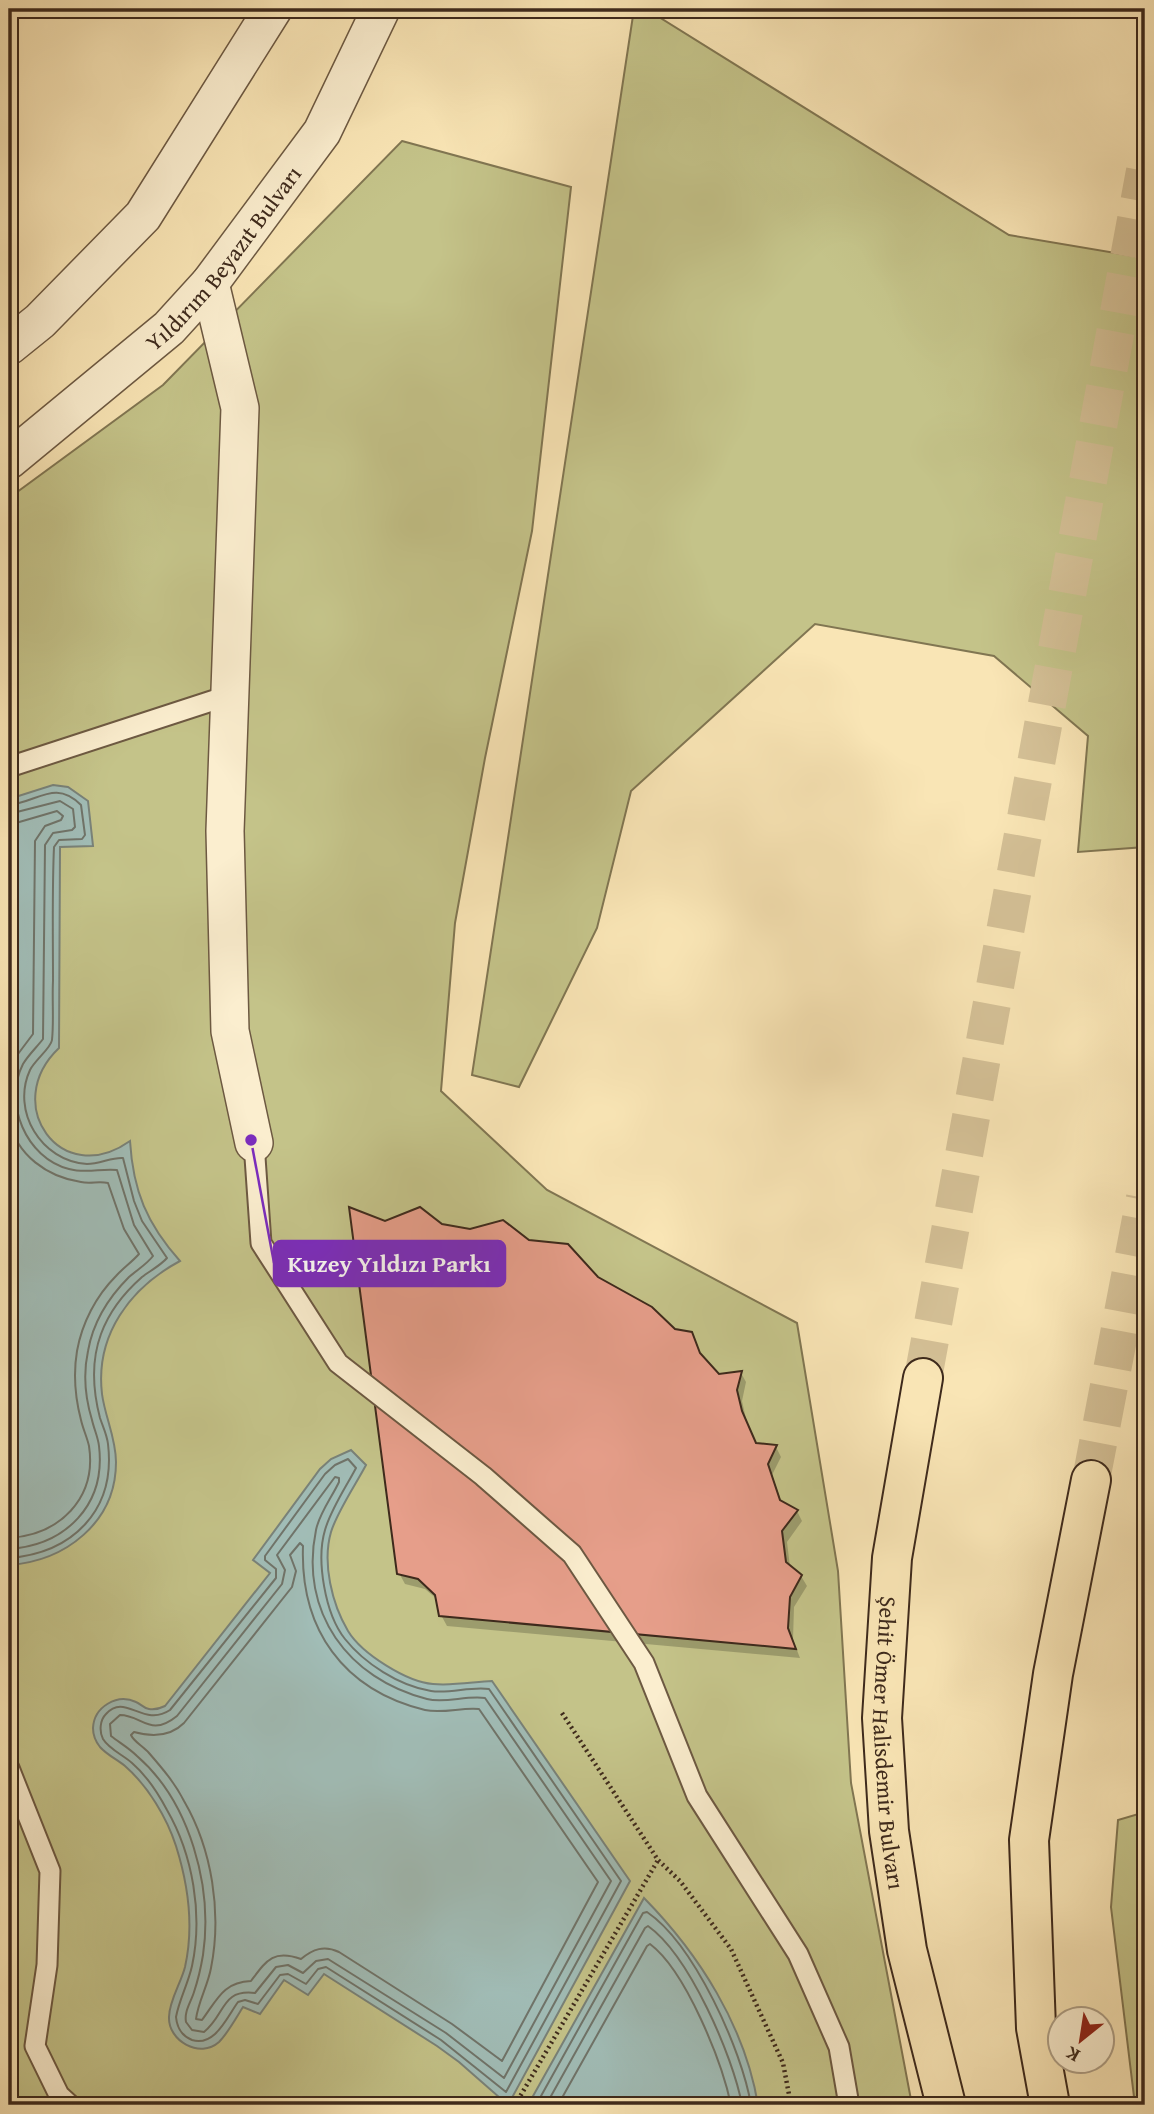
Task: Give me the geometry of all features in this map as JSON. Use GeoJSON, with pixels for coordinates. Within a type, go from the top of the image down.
{"type":"FeatureCollection","features":[{"type":"Feature","properties":{"kind":"highway","name":"Şehit Ömer Halisdemir Bulvarı"},"geometry":{"type":"LineString","coordinates":[[923,1378],[892,1558],[882,1718],[889,1831],[907,1950],[946,2105]]}},
{"type":"Feature","properties":{"kind":"highway"},"geometry":{"type":"LineString","coordinates":[[1050,2105],[1036,2028],[1028,1840],[1053,1674],[1091,1480]]}},
{"type":"Feature","properties":{"kind":"street"},"geometry":{"type":"LineString","coordinates":[[9,346],[40,321],[143,216],[274,9]]}},
{"type":"Feature","properties":{"kind":"street","name":"Yıldırım Beyazıt Bulvarı"},"geometry":{"type":"LineString","coordinates":[[9,460],[169,328],[210,283],[322,132],[381,9]]}},
{"type":"Feature","properties":{"kind":"street"},"geometry":{"type":"LineString","coordinates":[[210,283],[240,408],[225,831],[230,1031],[254,1143]]}},
{"type":"Feature","properties":{"kind":"lane"},"geometry":{"type":"LineString","coordinates":[[9,767],[230,695]]}},
{"type":"Feature","properties":{"kind":"lane"},"geometry":{"type":"LineString","coordinates":[[254,1143],[261,1243],[338,1363],[483,1476],[572,1554],[644,1663],[697,1796],[798,1954],[839,2047],[849,2105]]}},
{"type":"Feature","properties":{"kind":"lane"},"geometry":{"type":"LineString","coordinates":[[9,1768],[50,1871],[47,1965],[35,2046],[59,2095],[70,2105]]}},
{"type":"Feature","properties":{"kind":"path"},"geometry":{"type":"LineString","coordinates":[[562,1713],[658,1860],[680,1881],[731,1949],[783,2063],[791,2105]]}},
{"type":"Feature","properties":{"kind":"path"},"geometry":{"type":"LineString","coordinates":[[515,2105],[658,1860]]}},
{"type":"Feature","properties":{"kind":"shaded area"},"geometry":{"type":"Polygon","coordinates":[[[634,9],[646,9],[1009,235],[1145,258],[1145,847],[1078,852],[1088,736],[994,656],[815,624],[631,791],[597,928],[519,1087],[472,1075],[634,9]]]}},
{"type":"Feature","properties":{"kind":"shaded area"},"geometry":{"type":"Polygon","coordinates":[[[402,141],[571,187],[532,531],[485,758],[455,923],[441,1091],[547,1190],[797,1323],[838,1571],[851,1783],[912,2105],[9,2105],[9,498],[163,385],[402,141]]]}},
{"type":"Feature","properties":{"kind":"shaded area"},"geometry":{"type":"Polygon","coordinates":[[[1145,1812],[1145,2105],[1135,2105],[1111,1907],[1118,1820],[1145,1812]]]}},
{"type":"Feature","properties":{"kind":"water"},"geometry":{"type":"Polygon","coordinates":[[[53,785],[68,787],[88,801],[93,846],[60,847],[59,1048],[42,1070],[36,1093],[37,1115],[46,1134],[62,1148],[82,1155],[105,1153],[130,1141],[134,1176],[144,1206],[159,1234],[180,1261],[162,1272],[132,1299],[110,1333],[104,1352],[102,1394],[116,1462],[114,1484],[107,1503],[84,1535],[67,1547],[30,1562],[9,1565],[9,799],[53,785]]]}},
{"type":"Feature","properties":{"kind":"water"},"geometry":{"type":"Polygon","coordinates":[[[351,1450],[366,1465],[342,1507],[328,1544],[330,1583],[337,1608],[348,1631],[374,1657],[398,1672],[422,1682],[455,1684],[492,1681],[630,1881],[508,2105],[437,2046],[324,1974],[308,1995],[284,1980],[260,2014],[243,2007],[219,2042],[211,2047],[195,2048],[179,2040],[170,2026],[169,2017],[188,1952],[188,1906],[180,1860],[156,1803],[125,1766],[100,1747],[94,1733],[97,1714],[114,1701],[129,1700],[151,1709],[165,1706],[270,1573],[253,1560],[320,1469],[331,1459],[351,1450]]]}},
{"type":"Feature","properties":{"kind":"water"},"geometry":{"type":"Polygon","coordinates":[[[644,1898],[683,1943],[717,1993],[742,2047],[758,2105],[528,2105],[644,1898]]]}},
{"type":"Feature","properties":{"kind":"building"},"geometry":{"type":"Polygon","coordinates":[[[349,1207],[385,1221],[420,1207],[442,1224],[470,1229],[503,1220],[529,1240],[568,1244],[598,1277],[652,1307],[675,1329],[692,1332],[700,1353],[719,1374],[742,1371],[737,1390],[742,1411],[756,1443],[777,1445],[768,1464],[780,1500],[798,1510],[782,1531],[786,1562],[802,1575],[790,1597],[788,1628],[796,1649],[439,1616],[435,1595],[418,1579],[397,1574],[349,1207]]]}},
{"type":"Feature","properties":{"kind":"tunnel"},"geometry":{"type":"LineString","coordinates":[[923,1378],[1145,171]]}},
{"type":"Feature","properties":{"kind":"tunnel"},"geometry":{"type":"LineString","coordinates":[[1091,1480],[1145,1198]]}},
{"type":"Feature","properties":{"kind":"place","name":"Kuzey Yıldızı Parkı"},"geometry":{"type":"Point","coordinates":[251,1140]}}]}
